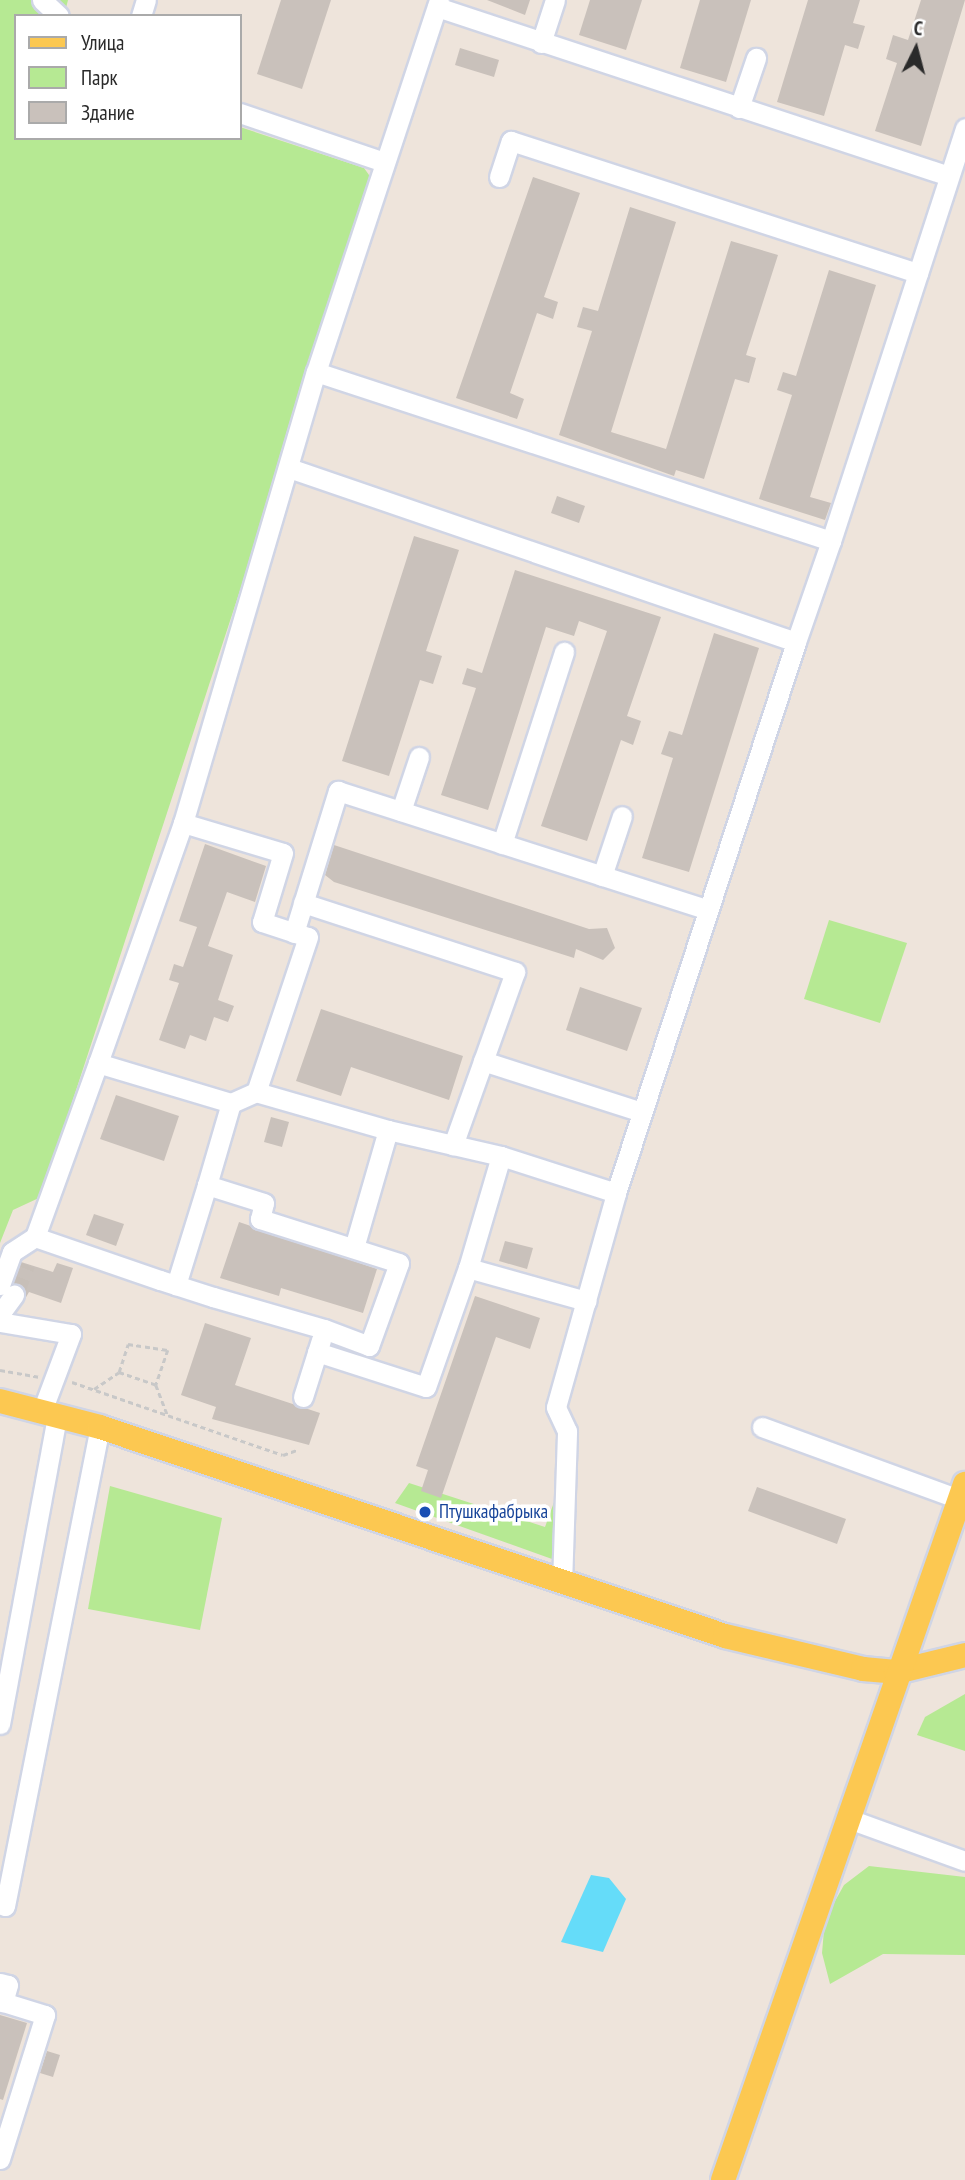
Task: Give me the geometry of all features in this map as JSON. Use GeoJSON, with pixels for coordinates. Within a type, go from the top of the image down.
{"type":"FeatureCollection","features":[{"type":"Feature","properties":{"kind":"main road"},"geometry":{"type":"LineString","coordinates":[[0,1401],[100,1427],[562,1584],[725,1636],[896,1672],[965,1655]]}},
{"type":"Feature","properties":{"kind":"main road"},"geometry":{"type":"LineString","coordinates":[[723,2180],[849,1819],[896,1672],[962,1492]]}},
{"type":"Feature","properties":{"kind":"street"},"geometry":{"type":"LineString","coordinates":[[42,0],[57,14]]}},
{"type":"Feature","properties":{"kind":"street"},"geometry":{"type":"LineString","coordinates":[[541,43],[555,0]]}},
{"type":"Feature","properties":{"kind":"street"},"geometry":{"type":"LineString","coordinates":[[29,1249],[183,823],[316,372],[438,3],[541,43],[949,176]]}},
{"type":"Feature","properties":{"kind":"street"},"geometry":{"type":"LineString","coordinates":[[739,107],[756,58]]}},
{"type":"Feature","properties":{"kind":"street"},"geometry":{"type":"LineString","coordinates":[[242,114],[384,162]]}},
{"type":"Feature","properties":{"kind":"street"},"geometry":{"type":"LineString","coordinates":[[562,1584],[567,1430],[556,1406],[642,1112],[965,128]]}},
{"type":"Feature","properties":{"kind":"street"},"geometry":{"type":"LineString","coordinates":[[499,177],[511,141],[918,272]]}},
{"type":"Feature","properties":{"kind":"street"},"geometry":{"type":"LineString","coordinates":[[316,372],[831,541]]}},
{"type":"Feature","properties":{"kind":"street"},"geometry":{"type":"LineString","coordinates":[[289,468],[796,642]]}},
{"type":"Feature","properties":{"kind":"street"},"geometry":{"type":"LineString","coordinates":[[502,844],[564,652]]}},
{"type":"Feature","properties":{"kind":"street"},"geometry":{"type":"LineString","coordinates":[[401,811],[419,757]]}},
{"type":"Feature","properties":{"kind":"street"},"geometry":{"type":"LineString","coordinates":[[294,933],[338,791],[708,910]]}},
{"type":"Feature","properties":{"kind":"street"},"geometry":{"type":"LineString","coordinates":[[602,876],[622,816]]}},
{"type":"Feature","properties":{"kind":"street"},"geometry":{"type":"LineString","coordinates":[[183,823],[283,853],[262,922],[308,937],[256,1092]]}},
{"type":"Feature","properties":{"kind":"street"},"geometry":{"type":"LineString","coordinates":[[303,904],[515,972],[453,1145]]}},
{"type":"Feature","properties":{"kind":"street"},"geometry":{"type":"LineString","coordinates":[[483,1061],[642,1112]]}},
{"type":"Feature","properties":{"kind":"street"},"geometry":{"type":"LineString","coordinates":[[98,1063],[231,1103],[256,1092],[387,1130],[501,1156],[616,1194]]}},
{"type":"Feature","properties":{"kind":"street"},"geometry":{"type":"LineString","coordinates":[[176,1285],[231,1103]]}},
{"type":"Feature","properties":{"kind":"street"},"geometry":{"type":"LineString","coordinates":[[354,1248],[387,1130]]}},
{"type":"Feature","properties":{"kind":"street"},"geometry":{"type":"LineString","coordinates":[[317,1352],[426,1387],[468,1268],[501,1156]]}},
{"type":"Feature","properties":{"kind":"street"},"geometry":{"type":"LineString","coordinates":[[0,1314],[7,1290],[12,1252],[29,1249],[176,1285],[324,1329],[369,1346],[399,1264],[260,1219],[264,1203],[206,1185]]}},
{"type":"Feature","properties":{"kind":"street"},"geometry":{"type":"LineString","coordinates":[[468,1268],[586,1301]]}},
{"type":"Feature","properties":{"kind":"street"},"geometry":{"type":"LineString","coordinates":[[0,1322],[71,1334],[55,1381],[0,1724]]}},
{"type":"Feature","properties":{"kind":"street"},"geometry":{"type":"LineString","coordinates":[[303,1397],[324,1329]]}},
{"type":"Feature","properties":{"kind":"street"},"geometry":{"type":"LineString","coordinates":[[0,1904],[5,1906],[100,1427]]}},
{"type":"Feature","properties":{"kind":"street"},"geometry":{"type":"LineString","coordinates":[[762,1427],[962,1492]]}},
{"type":"Feature","properties":{"kind":"street"},"geometry":{"type":"LineString","coordinates":[[849,1819],[965,1861]]}},
{"type":"Feature","properties":{"kind":"street"},"geometry":{"type":"LineString","coordinates":[[0,1983],[8,1985],[3,2002],[45,2015],[0,2159]]}},
{"type":"Feature","properties":{"kind":"path"},"geometry":{"type":"LineString","coordinates":[[94,1389],[119,1371],[128,1344],[168,1350],[156,1385],[167,1414]]}},
{"type":"Feature","properties":{"kind":"path"},"geometry":{"type":"LineString","coordinates":[[0,1370],[94,1389],[284,1455],[297,1450]]}},
{"type":"Feature","properties":{"kind":"path"},"geometry":{"type":"LineString","coordinates":[[119,1371],[156,1385]]}},
{"type":"Feature","properties":{"kind":"green space"},"geometry":{"type":"Polygon","coordinates":[[[0,0],[68,0],[64,14],[14,14],[14,140],[242,140],[242,128],[364,168],[374,182],[41,1197],[13,1210],[0,1243],[0,0]]]}},
{"type":"Feature","properties":{"kind":"green space"},"geometry":{"type":"Polygon","coordinates":[[[829,920],[907,943],[880,1023],[804,999],[829,920]]]}},
{"type":"Feature","properties":{"kind":"green space"},"geometry":{"type":"Polygon","coordinates":[[[565,1472],[564,1526],[552,1559],[395,1503],[409,1483],[545,1527],[565,1472]]]}},
{"type":"Feature","properties":{"kind":"green space"},"geometry":{"type":"Polygon","coordinates":[[[110,1486],[222,1518],[200,1630],[88,1609],[110,1486]]]}},
{"type":"Feature","properties":{"kind":"green space"},"geometry":{"type":"Polygon","coordinates":[[[965,1694],[965,1751],[917,1735],[925,1717],[965,1694]]]}},
{"type":"Feature","properties":{"kind":"green space"},"geometry":{"type":"Polygon","coordinates":[[[869,1866],[965,1877],[965,1955],[883,1954],[830,1984],[822,1953],[825,1919],[844,1885],[869,1866]]]}},
{"type":"Feature","properties":{"kind":"water"},"geometry":{"type":"Polygon","coordinates":[[[591,1875],[609,1878],[626,1899],[603,1952],[561,1942],[591,1875]]]}},
{"type":"Feature","properties":{"kind":"building"},"geometry":{"type":"Polygon","coordinates":[[[281,0],[331,0],[302,89],[257,74],[281,0]]]}},
{"type":"Feature","properties":{"kind":"building"},"geometry":{"type":"Polygon","coordinates":[[[487,0],[530,0],[525,15],[487,0]]]}},
{"type":"Feature","properties":{"kind":"building"},"geometry":{"type":"Polygon","coordinates":[[[590,0],[642,0],[626,50],[579,35],[590,0]]]}},
{"type":"Feature","properties":{"kind":"building"},"geometry":{"type":"Polygon","coordinates":[[[700,0],[751,0],[726,82],[680,68],[700,0]]]}},
{"type":"Feature","properties":{"kind":"building"},"geometry":{"type":"Polygon","coordinates":[[[808,0],[860,0],[853,23],[865,26],[858,49],[845,45],[824,116],[777,102],[808,0]]]}},
{"type":"Feature","properties":{"kind":"building"},"geometry":{"type":"Polygon","coordinates":[[[921,0],[965,0],[921,146],[875,131],[897,63],[886,59],[893,35],[908,40],[921,0]]]}},
{"type":"Feature","properties":{"kind":"building"},"geometry":{"type":"Polygon","coordinates":[[[460,48],[499,60],[494,77],[455,65],[460,48]]]}},
{"type":"Feature","properties":{"kind":"building"},"geometry":{"type":"Polygon","coordinates":[[[533,177],[580,193],[544,297],[558,302],[553,319],[537,313],[510,393],[524,399],[517,419],[456,398],[533,177]]]}},
{"type":"Feature","properties":{"kind":"building"},"geometry":{"type":"Polygon","coordinates":[[[630,207],[676,222],[611,432],[666,449],[731,241],[778,255],[746,355],[756,358],[749,383],[735,379],[704,479],[676,470],[674,476],[559,435],[592,331],[577,327],[583,307],[598,311],[630,207]]]}},
{"type":"Feature","properties":{"kind":"building"},"geometry":{"type":"Polygon","coordinates":[[[829,270],[876,285],[810,497],[831,503],[825,520],[759,499],[792,395],[777,390],[783,372],[796,376],[829,270]]]}},
{"type":"Feature","properties":{"kind":"building"},"geometry":{"type":"Polygon","coordinates":[[[557,496],[585,506],[579,523],[551,513],[557,496]]]}},
{"type":"Feature","properties":{"kind":"building"},"geometry":{"type":"Polygon","coordinates":[[[414,536],[459,550],[426,651],[442,656],[433,684],[420,680],[389,776],[342,761],[414,536]]]}},
{"type":"Feature","properties":{"kind":"building"},"geometry":{"type":"Polygon","coordinates":[[[515,570],[661,617],[627,716],[641,721],[633,745],[621,740],[587,841],[541,826],[607,631],[579,621],[574,636],[546,627],[488,810],[441,795],[476,688],[462,684],[467,668],[482,673],[515,570]]]}},
{"type":"Feature","properties":{"kind":"building"},"geometry":{"type":"Polygon","coordinates":[[[714,633],[759,648],[689,872],[642,858],[673,758],[661,754],[669,731],[682,735],[714,633]]]}},
{"type":"Feature","properties":{"kind":"building"},"geometry":{"type":"Polygon","coordinates":[[[205,844],[266,866],[255,902],[227,892],[208,946],[233,955],[218,1000],[234,1006],[228,1022],[214,1017],[206,1041],[190,1035],[185,1049],[159,1040],[179,983],[169,980],[174,964],[183,967],[197,927],[179,921],[205,844]]]}},
{"type":"Feature","properties":{"kind":"building"},"geometry":{"type":"Polygon","coordinates":[[[334,845],[589,929],[607,928],[615,948],[603,960],[576,949],[574,958],[334,882],[325,875],[334,845]]]}},
{"type":"Feature","properties":{"kind":"building"},"geometry":{"type":"Polygon","coordinates":[[[580,987],[642,1008],[627,1051],[566,1030],[580,987]]]}},
{"type":"Feature","properties":{"kind":"building"},"geometry":{"type":"Polygon","coordinates":[[[321,1009],[463,1056],[449,1100],[351,1067],[341,1096],[296,1081],[321,1009]]]}},
{"type":"Feature","properties":{"kind":"building"},"geometry":{"type":"Polygon","coordinates":[[[116,1095],[179,1116],[164,1161],[100,1139],[116,1095]]]}},
{"type":"Feature","properties":{"kind":"building"},"geometry":{"type":"Polygon","coordinates":[[[271,1117],[289,1122],[282,1147],[264,1142],[271,1117]]]}},
{"type":"Feature","properties":{"kind":"building"},"geometry":{"type":"Polygon","coordinates":[[[94,1214],[124,1224],[116,1246],[86,1235],[94,1214]]]}},
{"type":"Feature","properties":{"kind":"building"},"geometry":{"type":"Polygon","coordinates":[[[239,1222],[377,1269],[363,1313],[281,1288],[279,1296],[220,1278],[239,1222]]]}},
{"type":"Feature","properties":{"kind":"building"},"geometry":{"type":"Polygon","coordinates":[[[505,1241],[533,1248],[527,1269],[499,1261],[505,1241]]]}},
{"type":"Feature","properties":{"kind":"building"},"geometry":{"type":"Polygon","coordinates":[[[21,1262],[53,1272],[57,1263],[73,1268],[61,1303],[29,1292],[25,1299],[25,1290],[14,1283],[21,1262]]]}},
{"type":"Feature","properties":{"kind":"building"},"geometry":{"type":"Polygon","coordinates":[[[475,1296],[540,1318],[530,1349],[496,1337],[441,1498],[421,1491],[428,1470],[416,1466],[475,1296]]]}},
{"type":"Feature","properties":{"kind":"building"},"geometry":{"type":"Polygon","coordinates":[[[205,1323],[251,1338],[235,1385],[320,1413],[309,1445],[212,1419],[216,1407],[181,1395],[205,1323]]]}},
{"type":"Feature","properties":{"kind":"building"},"geometry":{"type":"Polygon","coordinates":[[[757,1487],[846,1519],[837,1544],[748,1511],[757,1487]]]}},
{"type":"Feature","properties":{"kind":"building"},"geometry":{"type":"Polygon","coordinates":[[[0,2015],[27,2023],[3,2100],[0,2099],[0,2015]]]}},
{"type":"Feature","properties":{"kind":"building"},"geometry":{"type":"Polygon","coordinates":[[[47,2051],[60,2055],[53,2077],[40,2073],[47,2051]]]}},
{"type":"Feature","properties":{"kind":"tunnel"},"geometry":{"type":"LineString","coordinates":[[14,1295],[26,1264]]}},
{"type":"Feature","properties":{"kind":"place","name":"Птушкафабрыка"},"geometry":{"type":"Point","coordinates":[425,1512]}}]}
